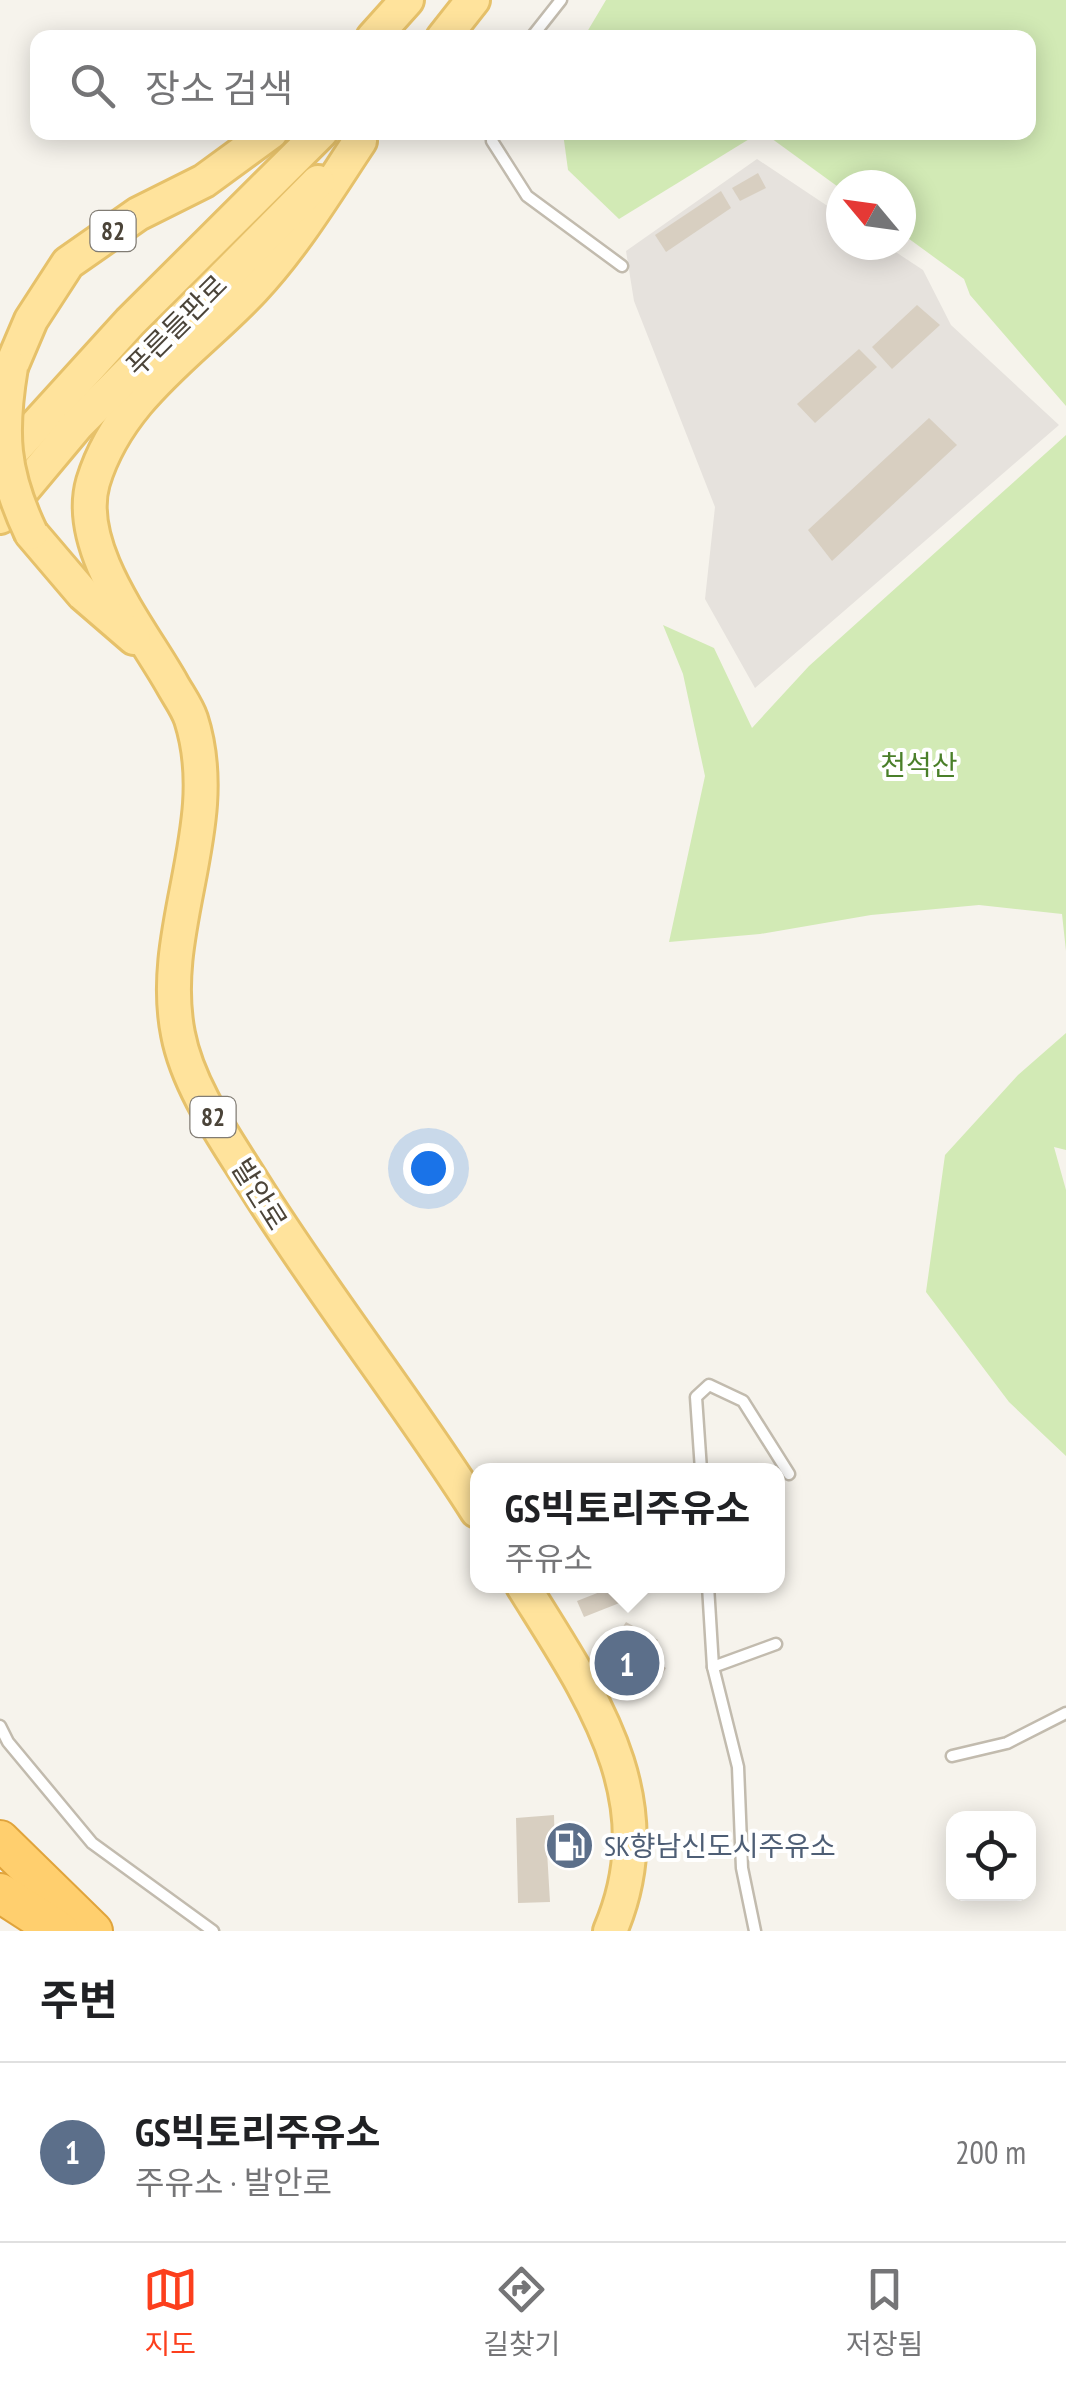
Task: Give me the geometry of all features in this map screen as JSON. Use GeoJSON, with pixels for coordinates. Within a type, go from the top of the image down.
{"type":"FeatureCollection","features":[{"type":"Feature","properties":{"kind":"highway"},"geometry":{"type":"LineString","coordinates":[[0,1840],[93,1931]]}},
{"type":"Feature","properties":{"kind":"highway"},"geometry":{"type":"LineString","coordinates":[[0,1893],[59,1931]]}},
{"type":"Feature","properties":{"kind":"highway"},"geometry":{"type":"LineString","coordinates":[[0,1924],[12,1931]]}},
{"type":"Feature","properties":{"kind":"main road"},"geometry":{"type":"LineString","coordinates":[[380,30],[407,0]]}},
{"type":"Feature","properties":{"kind":"main road"},"geometry":{"type":"LineString","coordinates":[[405,30],[426,0]]}},
{"type":"Feature","properties":{"kind":"main road"},"geometry":{"type":"LineString","coordinates":[[449,30],[473,0]]}},
{"type":"Feature","properties":{"kind":"main road","name":"82"},"geometry":{"type":"LineString","coordinates":[[159,661],[82,594],[31,533],[18,507],[4,454],[2,412],[11,367],[30,320],[68,263],[138,214],[204,182],[261,140]]}},
{"type":"Feature","properties":{"kind":"main road","name":"푸른들판로"},"geometry":{"type":"LineString","coordinates":[[0,465],[130,322],[314,140]]}},
{"type":"Feature","properties":{"kind":"main road","name":"푸른들판로"},"geometry":{"type":"LineString","coordinates":[[0,517],[78,425],[360,140]]}},
{"type":"Feature","properties":{"kind":"main road","name":"82"},"geometry":{"type":"LineString","coordinates":[[159,661],[101,562],[90,526],[92,488],[106,445],[132,405],[252,290],[306,226],[361,140]]}},
{"type":"Feature","properties":{"kind":"main road","name":"발안로"},"geometry":{"type":"LineString","coordinates":[[159,661],[190,717],[200,790],[199,835],[175,966],[178,1036],[223,1135],[281,1228],[470,1501]]}},
{"type":"Feature","properties":{"kind":"main road"},"geometry":{"type":"LineString","coordinates":[[527,1593],[587,1690],[622,1770],[630,1836],[624,1898],[610,1931]]}},
{"type":"Feature","properties":{"kind":"lane"},"geometry":{"type":"LineString","coordinates":[[537,30],[561,0]]}},
{"type":"Feature","properties":{"kind":"lane"},"geometry":{"type":"LineString","coordinates":[[492,140],[527,196],[622,266]]}},
{"type":"Feature","properties":{"kind":"lane"},"geometry":{"type":"LineString","coordinates":[[701,1463],[696,1397],[709,1385],[743,1401],[783,1463]]}},
{"type":"Feature","properties":{"kind":"lane"},"geometry":{"type":"LineString","coordinates":[[785,1466],[790,1474]]}},
{"type":"Feature","properties":{"kind":"lane"},"geometry":{"type":"LineString","coordinates":[[708,1593],[713,1667],[738,1767],[742,1868],[756,1931]]}},
{"type":"Feature","properties":{"kind":"lane"},"geometry":{"type":"LineString","coordinates":[[713,1667],[776,1644]]}},
{"type":"Feature","properties":{"kind":"lane"},"geometry":{"type":"LineString","coordinates":[[952,1756],[1008,1743],[1066,1714]]}},
{"type":"Feature","properties":{"kind":"lane"},"geometry":{"type":"LineString","coordinates":[[0,1726],[46,1790],[92,1842],[213,1931]]}},
{"type":"Feature","properties":{"kind":"shaded area"},"geometry":{"type":"Polygon","coordinates":[[[757,159],[826,205],[826,260],[908,260],[923,270],[951,325],[1059,425],[755,688],[705,599],[715,507],[634,301],[626,251],[757,159]]]}},
{"type":"Feature","properties":{"kind":"green space"},"geometry":{"type":"Polygon","coordinates":[[[606,0],[1066,0],[1066,406],[970,295],[964,279],[916,244],[916,170],[826,170],[826,178],[774,140],[1036,140],[1036,30],[588,30],[606,0]]]}},
{"type":"Feature","properties":{"kind":"green space"},"geometry":{"type":"Polygon","coordinates":[[[564,140],[748,140],[619,219],[568,170],[564,140]]]}},
{"type":"Feature","properties":{"kind":"green space","name":"천석산"},"geometry":{"type":"Polygon","coordinates":[[[1066,435],[1066,951],[1062,914],[979,905],[669,942],[705,776],[683,674],[663,625],[714,648],[752,728],[809,666],[1066,435]]]}},
{"type":"Feature","properties":{"kind":"green space"},"geometry":{"type":"Polygon","coordinates":[[[1066,1033],[1066,1150],[1054,1147],[1066,1190],[1066,1456],[1009,1402],[926,1292],[945,1155],[1018,1075],[1066,1033]]]}},
{"type":"Feature","properties":{"kind":"building"},"geometry":{"type":"Polygon","coordinates":[[[758,173],[766,188],[740,201],[732,188],[758,173]]]}},
{"type":"Feature","properties":{"kind":"building"},"geometry":{"type":"Polygon","coordinates":[[[721,191],[731,208],[666,252],[655,235],[721,191]]]}},
{"type":"Feature","properties":{"kind":"building"},"geometry":{"type":"Polygon","coordinates":[[[917,305],[940,325],[892,369],[872,347],[917,305]]]}},
{"type":"Feature","properties":{"kind":"building"},"geometry":{"type":"Polygon","coordinates":[[[859,349],[877,367],[815,423],[797,404],[859,349]]]}},
{"type":"Feature","properties":{"kind":"building"},"geometry":{"type":"Polygon","coordinates":[[[929,418],[957,445],[832,561],[808,530],[929,418]]]}},
{"type":"Feature","properties":{"kind":"building"},"geometry":{"type":"Polygon","coordinates":[[[597,1593],[618,1593],[622,1602],[584,1617],[577,1601],[597,1593]]]}},
{"type":"Feature","properties":{"kind":"building"},"geometry":{"type":"Polygon","coordinates":[[[626,1622],[658,1640],[647,1656],[666,1668],[656,1685],[606,1653],[626,1622]]]}},
{"type":"Feature","properties":{"kind":"building"},"geometry":{"type":"Polygon","coordinates":[[[554,1815],[555,1851],[547,1851],[550,1902],[518,1903],[516,1818],[554,1815]]]}},
{"type":"Feature","properties":{"kind":"place","name":"GS빅토리주유소"},"geometry":{"type":"Point","coordinates":[627,1663]}},
{"type":"Feature","properties":{"kind":"place","name":"SK향남신도시주유소"},"geometry":{"type":"Point","coordinates":[569,1845]}}]}
